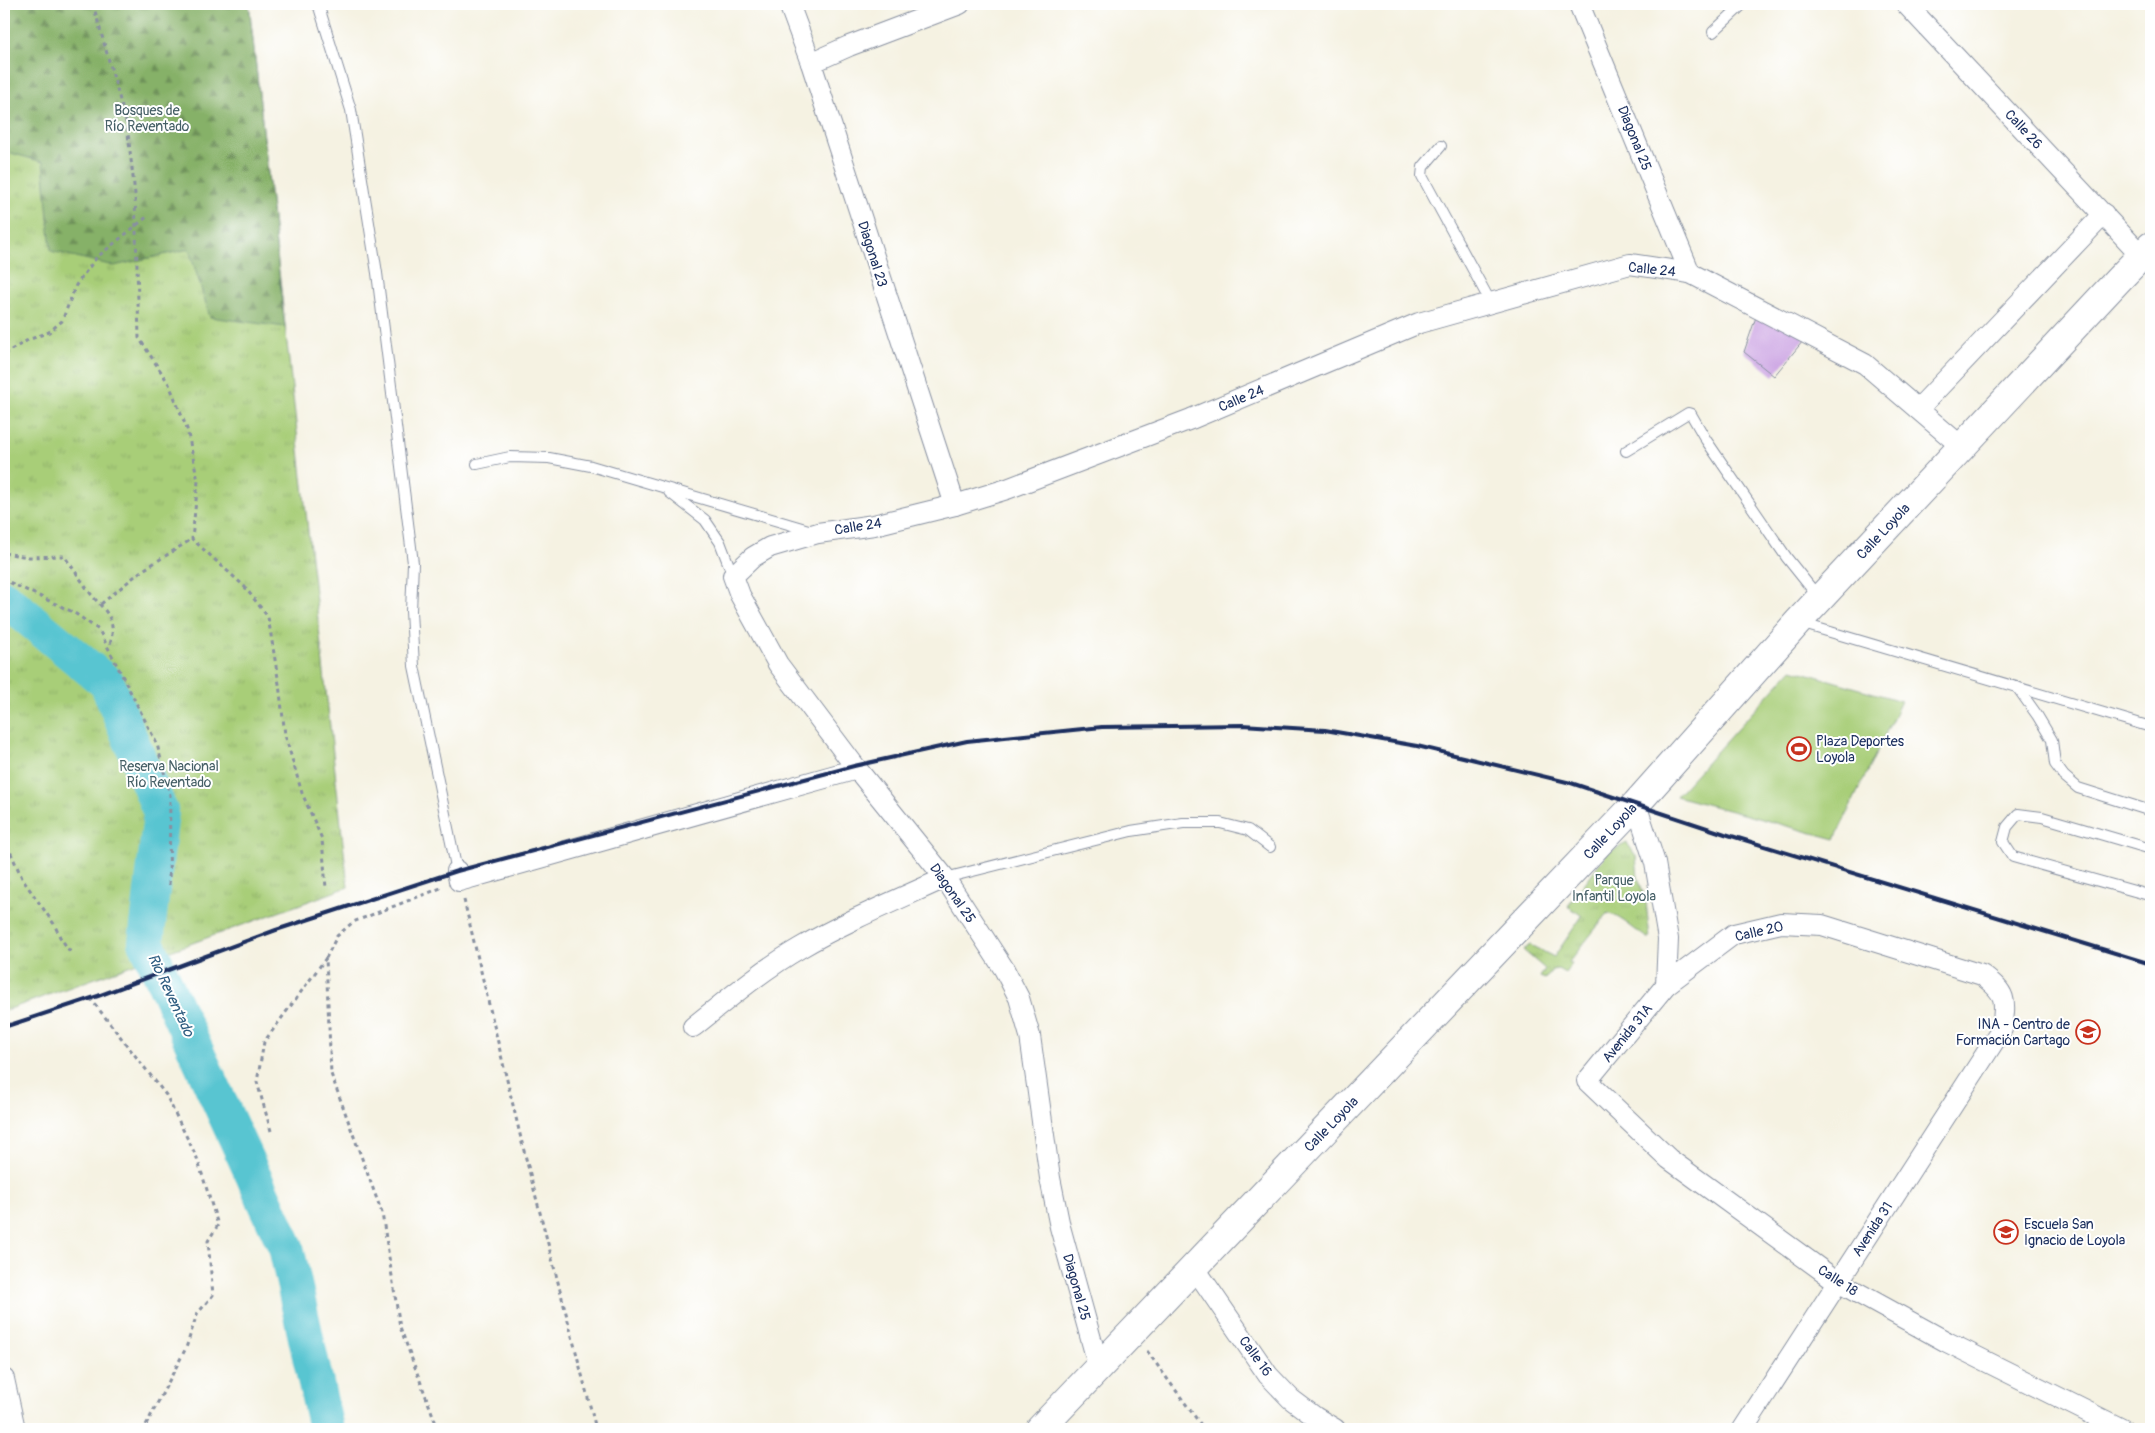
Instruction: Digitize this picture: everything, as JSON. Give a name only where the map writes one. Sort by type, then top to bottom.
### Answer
[{"type":"main road","name":"Calle Loyola","points":[[1040,1429],[1636,804],[1820,598],[2147,251]]},
{"type":"street","name":"Diagonal 23","points":[[789,4],[811,62],[955,505]]},
{"type":"street","points":[[811,62],[960,4]]},
{"type":"street","name":"Diagonal 25","points":[[1580,4],[1690,273]]},
{"type":"street","name":"Calle 26","points":[[1917,7],[2104,214],[2147,251]]},
{"type":"street","points":[[1918,409],[2104,214]]},
{"type":"street","name":"Calle 24","points":[[818,533],[874,525],[955,505],[1007,489],[1191,419],[1419,323],[1630,264],[1690,273],[1865,364],[1962,447]]},
{"type":"street","points":[[733,576],[753,557],[770,547],[818,533]]},
{"type":"street","name":"Diagonal 25","points":[[733,576],[740,595],[778,664],[857,769],[945,878],[1004,969],[1019,998],[1030,1036],[1050,1178],[1060,1227],[1099,1368]]},
{"type":"street","points":[[458,876],[857,769]]},
{"type":"street","points":[[1636,804],[1654,863],[1668,939],[1666,985]]},
{"type":"street","points":[[693,1027],[746,983],[800,947],[870,912],[945,878]]},
{"type":"street","name":"Calle 20","points":[[1666,985],[1734,934],[1781,923],[1822,925],[1982,975],[1999,988],[2006,1004],[2002,1029]]},
{"type":"street","name":"Avenida 31A","points":[[1587,1081],[1666,985]]},
{"type":"street","name":"Avenida 31","points":[[1743,1429],[2002,1029]]},
{"type":"street","name":"Calle 18","points":[[1587,1081],[1669,1159],[1838,1282],[1947,1342],[2122,1429]]},
{"type":"street","name":"Calle 16","points":[[1194,1267],[1268,1376],[1291,1399],[1335,1429]]},
{"type":"street","points":[[4,1379],[15,1429]]},
{"type":"lane","points":[[318,4],[351,110],[377,273],[412,563],[411,610],[414,666],[446,810],[458,876]]},
{"type":"lane","points":[[1713,32],[1743,4]]},
{"type":"lane","points":[[1441,146],[1423,167],[1422,176],[1492,302]]},
{"type":"lane","points":[[1626,451],[1688,413],[1691,414],[1711,448],[1787,558],[1820,598]]},
{"type":"lane","name":"Calle 24","points":[[477,464],[510,457],[549,458],[591,466],[818,533]]},
{"type":"lane","name":"Diagonal 25","points":[[663,487],[705,520],[720,542],[733,576]]},
{"type":"lane","points":[[1798,622],[2151,727]]},
{"type":"lane","points":[[2016,687],[2037,715],[2052,740],[2056,764],[2064,776],[2078,788],[2151,811]]},
{"type":"lane","points":[[2151,849],[2042,817],[2018,814],[2007,827],[2003,842],[2013,857],[2145,894],[2151,892]]},
{"type":"lane","points":[[945,878],[1130,831],[1183,823],[1220,823],[1248,830],[1270,847]]},
{"type":"path","points":[[93,4],[126,125],[135,194],[139,338],[169,384],[187,429],[198,481],[192,539]]},
{"type":"path","points":[[4,354],[28,340],[49,332],[62,321],[76,285],[96,258],[148,216]]},
{"type":"path","points":[[101,604],[140,572],[192,539]]},
{"type":"path","points":[[192,539],[244,586],[268,617],[280,684],[285,735],[302,793],[322,839],[326,888]]},
{"type":"path","points":[[4,553],[28,557],[64,556],[89,591],[108,612],[113,636],[109,650]]},
{"type":"path","points":[[4,577],[9,582],[73,612],[98,630],[109,650],[157,744],[170,795],[169,888]]},
{"type":"path","points":[[4,838],[22,880],[54,924],[71,953]]},
{"type":"path","points":[[271,1130],[257,1082],[264,1042],[326,958],[337,936],[353,922],[458,876],[523,1147],[596,1429]]},
{"type":"path","points":[[326,958],[331,1074],[382,1213],[400,1327],[438,1429]]},
{"type":"path","points":[[90,998],[166,1095],[197,1158],[218,1225],[208,1241],[213,1295],[197,1314],[186,1348],[144,1429]]},
{"type":"path","points":[[1133,1332],[1204,1429]]},
{"type":"green space","name":"Reserva Nacional Río Reventado","points":[[4,4],[249,4],[348,887],[4,1011]]},
{"type":"green space","name":"Bosques de Río Reventado","points":[[9,4],[249,4],[285,327],[210,317],[189,249],[114,266],[51,251],[43,162],[4,151],[4,6]]},
{"type":"green space","name":"Plaza Deportes Loyola","points":[[1792,669],[1901,701],[1835,839],[1676,796]]},
{"type":"green space","name":"Parque Infantil Loyola","points":[[1627,843],[1636,856],[1638,877],[1646,902],[1650,939],[1619,918],[1608,913],[1569,962],[1572,964],[1565,973],[1558,969],[1552,970],[1545,979],[1540,977],[1545,969],[1523,950],[1530,945],[1554,957],[1582,916],[1568,906],[1607,853]]},
{"type":"building","points":[[1756,317],[1808,335],[1774,376],[1744,352]]},
{"type":"waterway","name":"Rio Reventado","points":[[4,598],[107,683],[161,813],[146,942],[286,1247],[326,1429]]},
{"type":"railway","points":[[4,1027],[98,996],[276,930],[457,871],[854,766],[967,741],[1102,727],[1242,725],[1325,730],[1417,746],[1571,783],[1725,834],[2151,964]]},
{"type":"place","name":"Plaza Deportes Loyola","points":[[1799,749]]},
{"type":"place","name":"INA - Centro de Formación Cartago","points":[[2088,1032]]},
{"type":"place","name":"Escuela San Ignacio de Loyola","points":[[2006,1232]]}]
